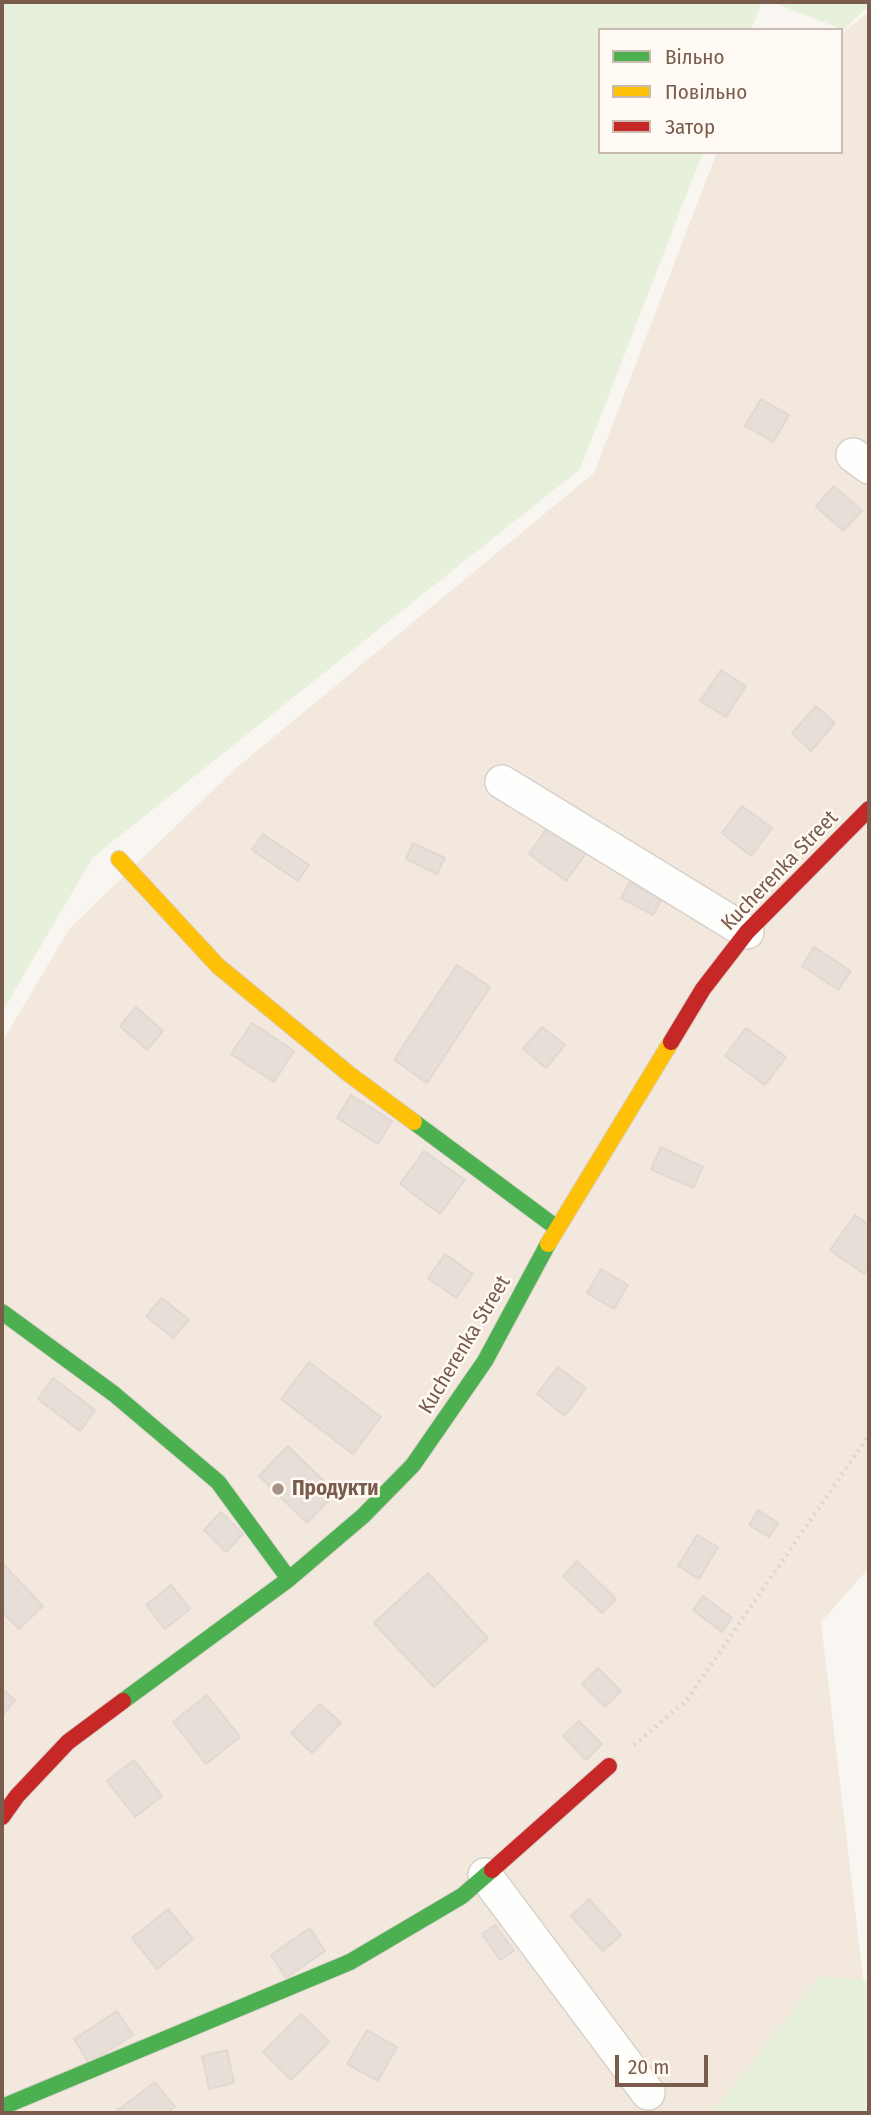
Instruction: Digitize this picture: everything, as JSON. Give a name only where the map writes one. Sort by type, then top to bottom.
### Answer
[{"type":"street","points":[[502,782],[747,932]]},
{"type":"street","name":"Kucherenka Street","points":[[2,1817],[68,1742],[289,1579],[363,1516],[413,1465],[485,1360],[557,1228],[703,989],[747,932],[869,809]]},
{"type":"street","points":[[119,859],[218,966],[349,1074],[557,1228]]},
{"type":"street","points":[[2,1312],[114,1394],[218,1482],[289,1579]]},
{"type":"street","points":[[2,2108],[350,1962],[462,1896],[609,1766]]},
{"type":"street","points":[[485,1875],[648,2093]]},
{"type":"path","points":[[609,1766],[686,1701],[869,1435]]},
{"type":"shaded area","points":[[869,12],[869,1568],[821,1622],[866,2003],[822,2113],[2,2113],[2,1042],[70,928],[236,768],[594,473],[716,154],[843,154],[843,32]]},
{"type":"green space","points":[[2,2],[762,2],[752,28],[598,28],[598,154],[702,154],[580,469],[93,857],[2,1012]]},
{"type":"green space","points":[[772,2],[869,2],[844,30]]},
{"type":"green space","points":[[820,1976],[869,1981],[869,2113],[712,2113]]},
{"type":"building","points":[[761,399],[789,415],[773,442],[745,426]]},
{"type":"building","points":[[834,486],[862,511],[843,531],[816,506]]},
{"type":"building","points":[[721,670],[746,686],[726,717],[700,701]]},
{"type":"building","points":[[816,706],[835,723],[811,751],[792,733]]},
{"type":"building","points":[[742,806],[772,828],[751,856],[722,833]]},
{"type":"building","points":[[549,825],[587,852],[566,881],[529,854]]},
{"type":"building","points":[[263,834],[309,865],[298,881],[252,850]]},
{"type":"building","points":[[413,843],[445,858],[437,874],[406,859]]},
{"type":"building","points":[[630,882],[661,900],[653,915],[621,898]]},
{"type":"building","points":[[814,947],[851,971],[838,990],[802,966]]},
{"type":"building","points":[[457,965],[490,987],[427,1083],[394,1060]]},
{"type":"building","points":[[136,1007],[163,1031],[147,1050],[120,1026]]},
{"type":"building","points":[[252,1023],[294,1051],[274,1082],[231,1054]]},
{"type":"building","points":[[542,1027],[565,1045],[546,1068],[523,1049]]},
{"type":"building","points":[[746,1028],[786,1057],[765,1085],[725,1056]]},
{"type":"building","points":[[351,1095],[392,1121],[378,1144],[337,1118]]},
{"type":"building","points":[[661,1147],[703,1167],[693,1188],[651,1169]]},
{"type":"building","points":[[424,1151],[465,1180],[440,1214],[400,1184]]},
{"type":"building","points":[[855,1215],[869,1225],[869,1267],[864,1274],[830,1250]]},
{"type":"building","points":[[445,1254],[473,1274],[456,1298],[428,1278]]},
{"type":"building","points":[[601,1269],[628,1285],[614,1309],[587,1293]]},
{"type":"building","points":[[162,1298],[189,1320],[173,1338],[146,1316]]},
{"type":"building","points":[[309,1362],[381,1417],[353,1454],[281,1399]]},
{"type":"building","points":[[558,1367],[586,1388],[565,1416],[537,1394]]},
{"type":"building","points":[[53,1378],[95,1410],[80,1431],[38,1399]]},
{"type":"building","points":[[288,1446],[336,1493],[307,1523],[259,1476]]},
{"type":"building","points":[[758,1510],[778,1523],[769,1537],[749,1525]]},
{"type":"building","points":[[221,1512],[243,1534],[226,1552],[204,1530]]},
{"type":"building","points":[[697,1535],[718,1547],[699,1579],[678,1566]]},
{"type":"building","points":[[577,1561],[616,1599],[602,1613],[563,1576]]},
{"type":"building","points":[[2,1563],[43,1606],[19,1629],[2,1612]]},
{"type":"building","points":[[428,1573],[488,1638],[434,1687],[374,1623]]},
{"type":"building","points":[[171,1585],[190,1609],[165,1629],[146,1605]]},
{"type":"building","points":[[703,1596],[732,1618],[722,1632],[693,1610]]},
{"type":"building","points":[[598,1668],[621,1691],[605,1707],[582,1684]]},
{"type":"building","points":[[2,1689],[15,1700],[2,1716]]},
{"type":"building","points":[[207,1695],[240,1737],[206,1764],[173,1722]]},
{"type":"building","points":[[320,1704],[341,1723],[312,1753],[291,1733]]},
{"type":"building","points":[[579,1721],[602,1744],[586,1760],[563,1736]]},
{"type":"building","points":[[134,1760],[162,1796],[135,1817],[107,1781]]},
{"type":"building","points":[[589,1899],[621,1935],[603,1951],[571,1916]]},
{"type":"building","points":[[168,1909],[193,1939],[157,1969],[132,1938]]},
{"type":"building","points":[[495,1925],[514,1951],[500,1960],[482,1934]]},
{"type":"building","points":[[310,1928],[325,1951],[286,1978],[271,1955]]},
{"type":"building","points":[[117,2011],[133,2035],[89,2063],[74,2039]]},
{"type":"building","points":[[301,2014],[329,2042],[291,2080],[263,2052]]},
{"type":"building","points":[[367,2030],[397,2047],[378,2081],[347,2064]]},
{"type":"building","points":[[227,2050],[234,2083],[209,2089],[202,2056]]},
{"type":"building","points":[[155,2082],[175,2107],[166,2113],[114,2113]]},
{"type":"traffic: fast","points":[[414,1122],[557,1228]]},
{"type":"traffic: fast","points":[[123,1701],[289,1579],[363,1516],[413,1465],[485,1361],[548,1244]]},
{"type":"traffic: fast","points":[[2,1312],[114,1394],[218,1482],[289,1579]]},
{"type":"traffic: fast","points":[[2,2107],[350,1962],[462,1896],[492,1870]]},
{"type":"traffic: slow","points":[[119,859],[218,966],[349,1074],[414,1122]]},
{"type":"traffic: slow","points":[[548,1244],[671,1042]]},
{"type":"traffic: jam","points":[[671,1042],[703,989],[747,932],[869,809]]},
{"type":"traffic: jam","points":[[2,1817],[17,1796],[68,1742],[123,1701]]},
{"type":"traffic: jam","points":[[492,1870],[609,1766]]},
{"type":"place","name":"Продукти","points":[[278,1489]]}]
